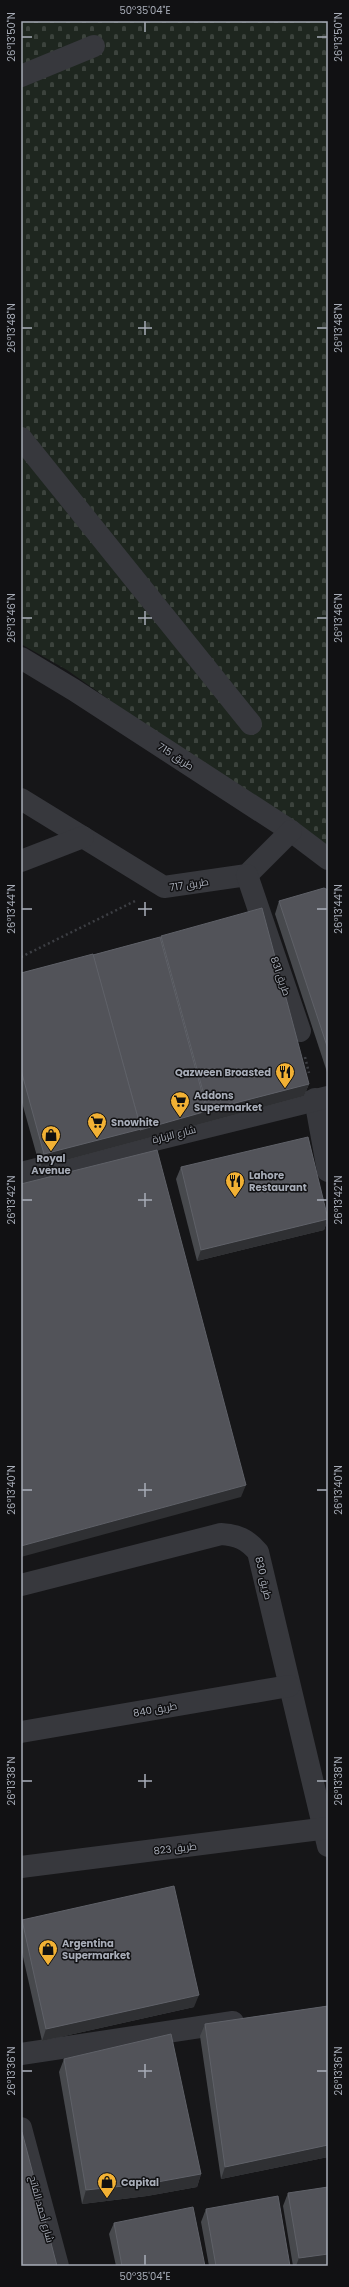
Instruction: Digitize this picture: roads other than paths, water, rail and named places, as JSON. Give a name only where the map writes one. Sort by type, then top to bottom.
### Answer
[{"type":"street","points":[[21,76],[94,46]]},
{"type":"street","points":[[21,438],[251,724]]},
{"type":"street","name":"طريق 715","points":[[21,658],[74,690],[292,831],[328,859]]},
{"type":"street","name":"طريق 717","points":[[21,799],[164,888],[247,875]]},
{"type":"street","points":[[247,875],[292,831]]},
{"type":"street","points":[[21,861],[83,837]]},
{"type":"street","name":"طريق 831","points":[[247,875],[300,1031]]},
{"type":"street","points":[[321,1098],[328,1171]]},
{"type":"street","name":"شارع الزبارة","points":[[21,1173],[321,1098]]},
{"type":"street","name":"طريق 830","points":[[21,1585],[211,1536],[232,1534],[242,1538],[258,1552],[289,1686],[327,1834]]},
{"type":"street","name":"طريق 840","points":[[21,1732],[289,1686]]},
{"type":"street","name":"طريق 823","points":[[21,1867],[327,1834]]},
{"type":"street","points":[[21,2054],[249,2020]]},
{"type":"street","name":"شارع أحمد الفاتح","points":[[21,2128],[58,2266]]},
{"type":"place","name":"Qazween Broasted","points":[[285,1089]]},
{"type":"place","name":"Addons Supermarket","points":[[180,1118]]},
{"type":"place","name":"Snowhite","points":[[97,1139]]},
{"type":"place","name":"Royal Avenue","points":[[51,1152]]},
{"type":"place","name":"Lahore Restaurant","points":[[235,1198]]},
{"type":"place","name":"Argentina Supermarket","points":[[48,1966]]},
{"type":"place","name":"Capital","points":[[107,2199]]}]
